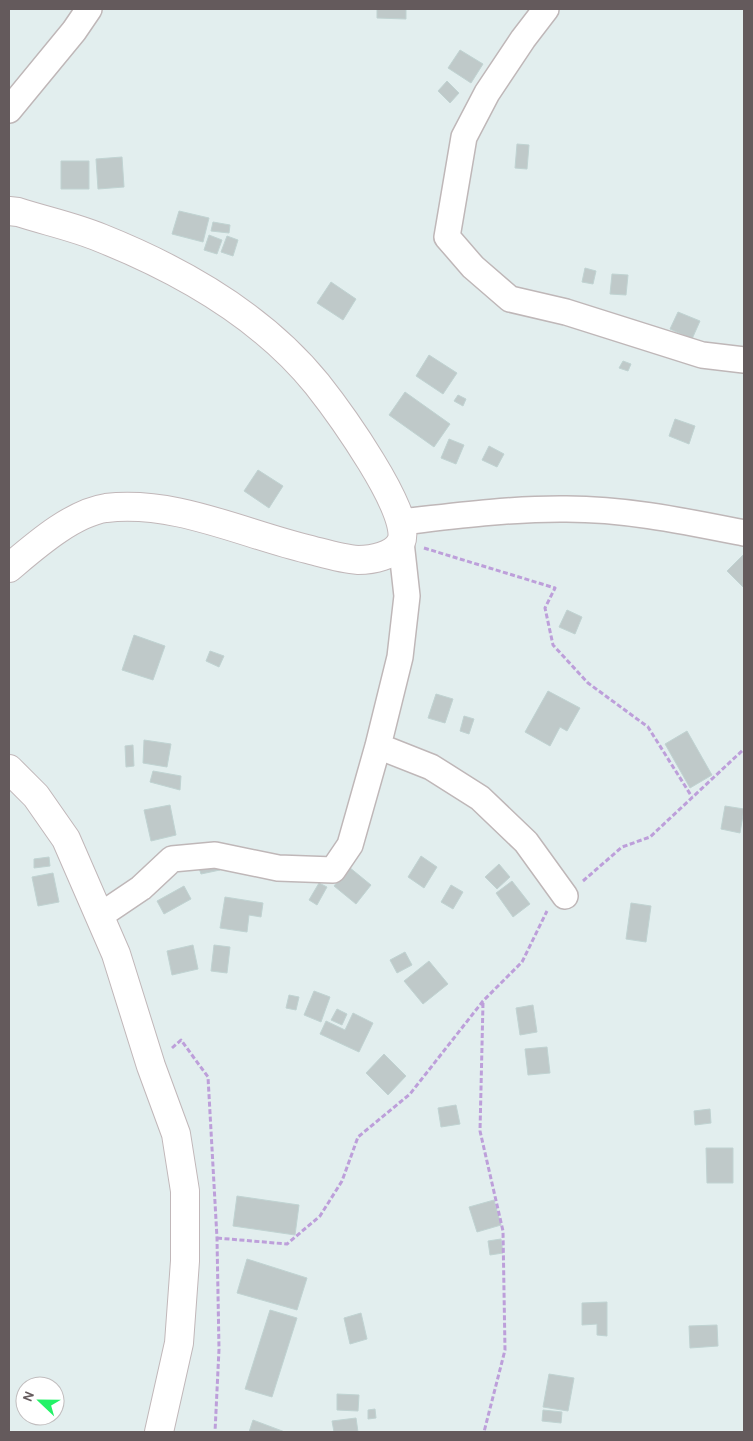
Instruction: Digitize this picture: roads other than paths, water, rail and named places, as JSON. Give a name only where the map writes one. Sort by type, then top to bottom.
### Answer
[{"type":"main road","points":[[9,211],[18,212],[100,237],[178,273],[248,318],[297,360],[336,409],[386,487],[397,508],[401,532],[390,552],[377,558],[358,560],[336,557],[279,542],[190,515],[145,508],[104,508],[74,520],[40,543],[9,568]]},
{"type":"main road","points":[[9,769],[36,796],[66,838],[101,915],[116,954],[151,1066],[176,1134],[185,1192],[185,1261],[179,1343],[159,1432]]},
{"type":"street","points":[[9,110],[74,31],[89,9]]},
{"type":"street","points":[[546,9],[522,39],[487,93],[464,137],[447,237],[473,267],[510,299],[566,312],[702,354],[744,360]]},
{"type":"street","points":[[101,915],[141,888],[172,859],[215,855],[278,868],[333,870],[350,846],[400,657],[407,596],[401,532],[484,513],[562,509],[639,514],[744,533]]},
{"type":"street","points":[[378,746],[432,767],[480,798],[526,842],[565,896]]}]
